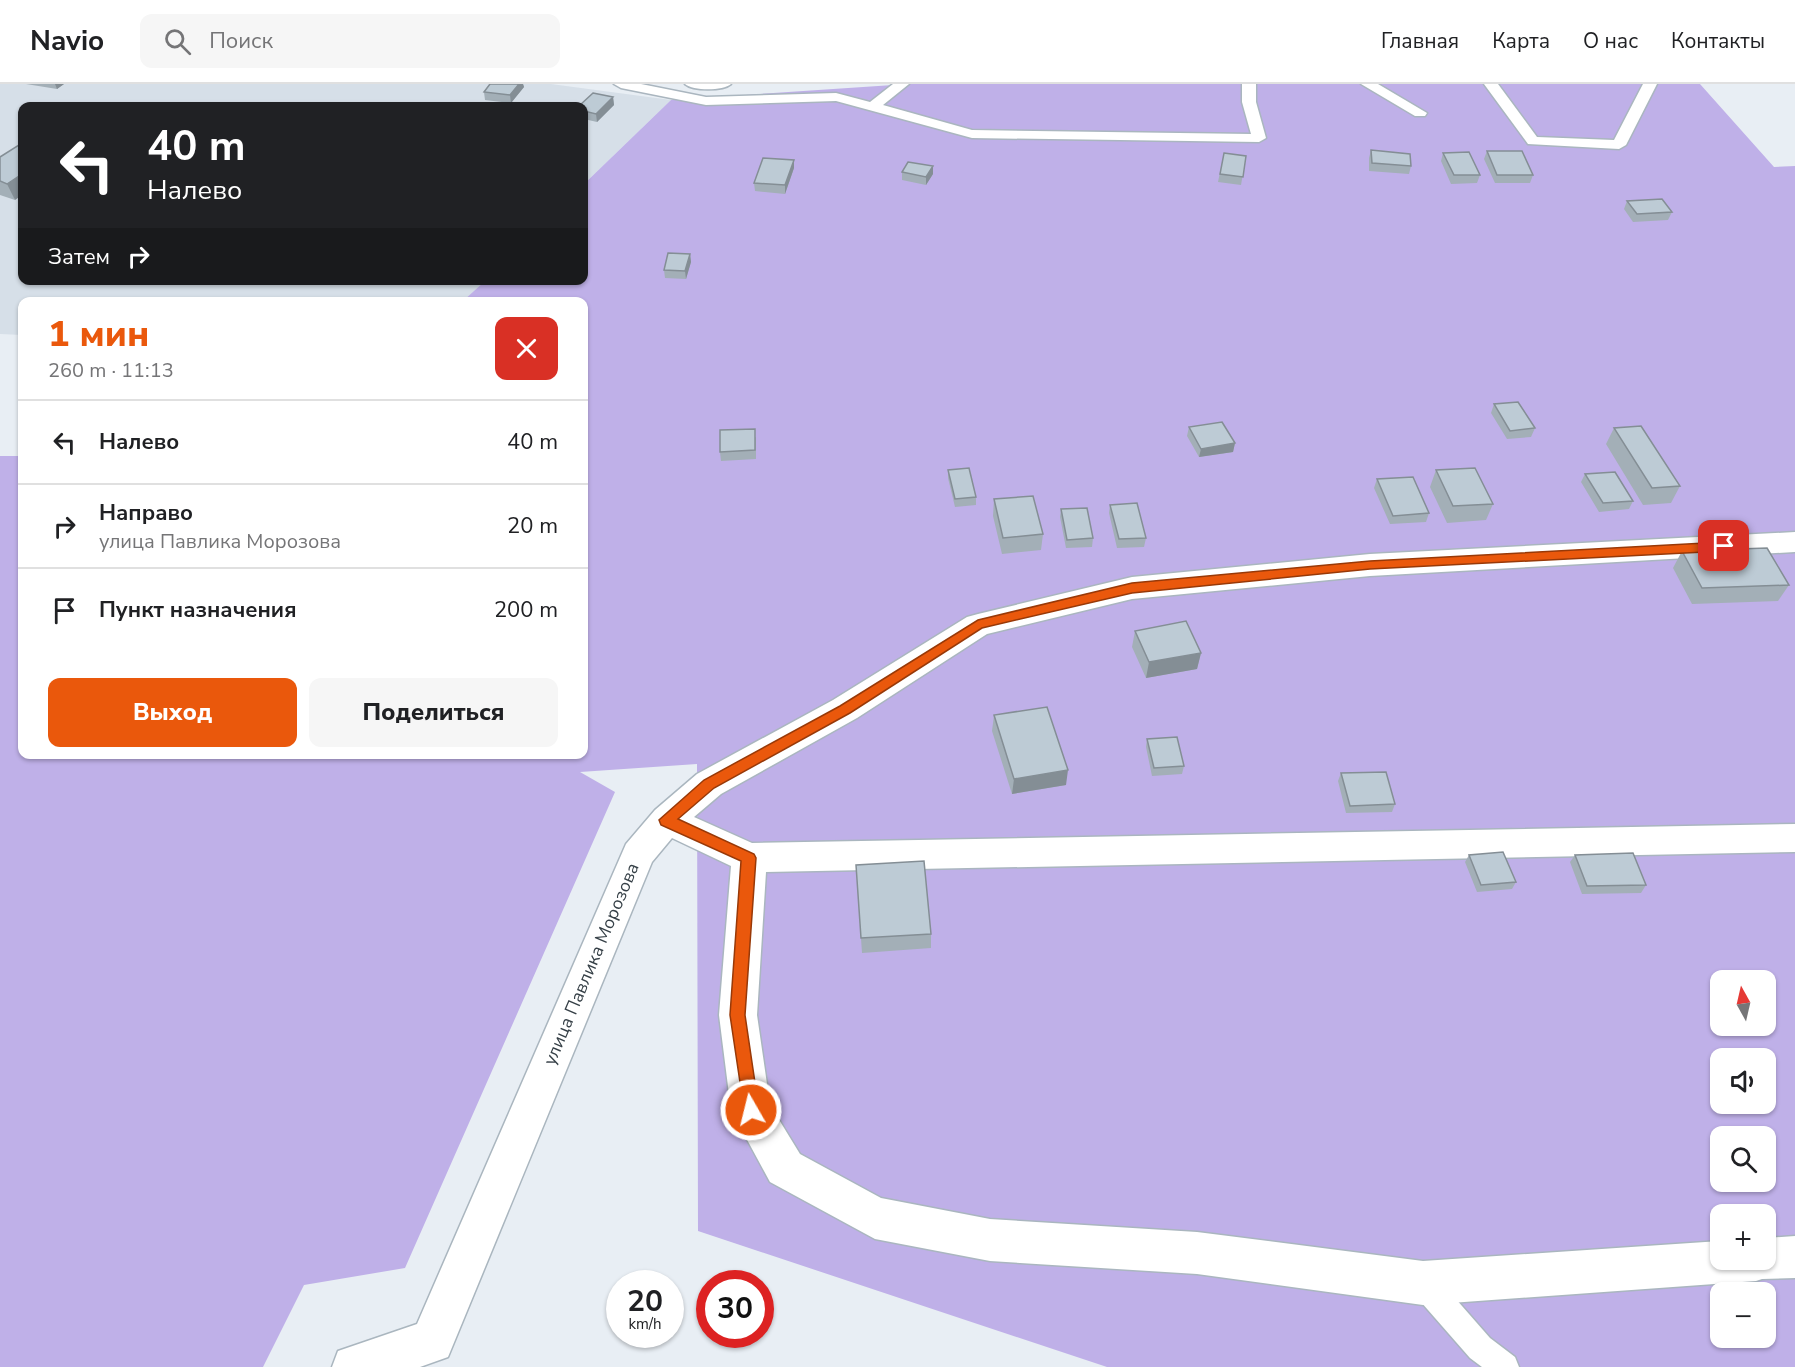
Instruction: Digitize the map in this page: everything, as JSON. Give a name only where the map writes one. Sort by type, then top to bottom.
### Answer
[{"type":"street","name":"улица Павлика Морозова","points":[[354,1367],[432,1341],[638,854],[666,820],[709,784],[845,709],[978,624],[1132,588],[1370,565],[1795,542]]},
{"type":"street","points":[[666,820],[749,858],[1795,838]]},
{"type":"street","points":[[749,858],[738,1015],[751,1110],[785,1168],[875,1218],[990,1240],[1197,1253],[1423,1283],[1710,1263]]},
{"type":"street","points":[[1776,1258],[1795,1257]]},
{"type":"lane","points":[[621,84],[706,101],[836,97],[972,134],[1258,138],[1249,102],[1249,84]]},
{"type":"lane","points":[[692,84],[724,84]]},
{"type":"lane","points":[[872,107],[902,84]]},
{"type":"lane","points":[[1368,84],[1420,113]]},
{"type":"lane","points":[[1491,84],[1533,141],[1619,145],[1650,84]]},
{"type":"lane","points":[[1423,1283],[1480,1348],[1505,1367]]},
{"type":"shaded area","points":[[0,84],[551,84],[671,100],[588,180],[588,102],[18,102],[18,285],[481,285],[468,297],[18,297],[18,335],[0,334]]},
{"type":"shaded area","points":[[908,84],[1700,84],[1774,167],[1795,166],[1795,1367],[1107,1367],[698,1231],[697,764],[580,772],[615,792],[405,1268],[304,1285],[263,1367],[0,1367],[0,456],[18,456],[18,759],[588,759],[588,297],[467,297],[481,285],[588,285],[588,180],[671,100]]},
{"type":"building","points":[[490,84],[519,84],[510,95],[484,92]]},
{"type":"building","points":[[593,93],[613,97],[596,114],[588,112],[588,102],[583,102]]},
{"type":"building","points":[[18,146],[18,177],[7,184],[0,181],[0,157]]},
{"type":"building","points":[[1371,150],[1410,154],[1411,166],[1372,163]]},
{"type":"building","points":[[1487,151],[1522,151],[1533,175],[1497,175]]},
{"type":"building","points":[[1469,152],[1480,175],[1454,175],[1443,153]]},
{"type":"building","points":[[1224,153],[1246,156],[1243,177],[1220,174]]},
{"type":"building","points":[[763,158],[794,160],[785,185],[754,183]]},
{"type":"building","points":[[908,162],[933,166],[926,177],[902,172]]},
{"type":"building","points":[[1662,199],[1672,212],[1637,214],[1627,201]]},
{"type":"building","points":[[668,253],[690,254],[685,271],[664,270]]},
{"type":"building","points":[[1518,402],[1535,428],[1510,431],[1494,404]]},
{"type":"building","points":[[1222,422],[1235,443],[1201,449],[1189,427]]},
{"type":"building","points":[[1641,426],[1680,486],[1652,488],[1614,428]]},
{"type":"building","points":[[755,429],[755,450],[720,452],[720,430]]},
{"type":"building","points":[[969,468],[976,497],[955,499],[948,470]]},
{"type":"building","points":[[1475,468],[1493,504],[1453,506],[1436,470]]},
{"type":"building","points":[[1615,472],[1633,501],[1603,503],[1585,474]]},
{"type":"building","points":[[1413,477],[1429,513],[1393,516],[1377,479]]},
{"type":"building","points":[[1033,496],[1043,534],[1003,538],[994,499]]},
{"type":"building","points":[[1137,503],[1146,538],[1119,539],[1110,505]]},
{"type":"building","points":[[1087,508],[1093,538],[1067,540],[1061,509]]},
{"type":"building","points":[[1767,548],[1789,585],[1702,588],[1682,551]]},
{"type":"building","points":[[1186,621],[1201,653],[1149,662],[1135,631]]},
{"type":"building","points":[[1047,707],[1068,770],[1014,779],[994,715]]},
{"type":"building","points":[[1177,737],[1184,766],[1154,768],[1147,739]]},
{"type":"building","points":[[1386,772],[1395,804],[1350,806],[1341,773]]},
{"type":"building","points":[[1503,852],[1516,882],[1481,885],[1469,855]]},
{"type":"building","points":[[1633,853],[1646,885],[1587,886],[1575,855]]},
{"type":"building","points":[[924,861],[931,934],[861,938],[856,865]]},
{"type":"route","points":[[751,1110],[738,1015],[749,858],[666,820],[709,784],[845,709],[978,624],[1132,588],[1370,565],[1724,546]]}]
